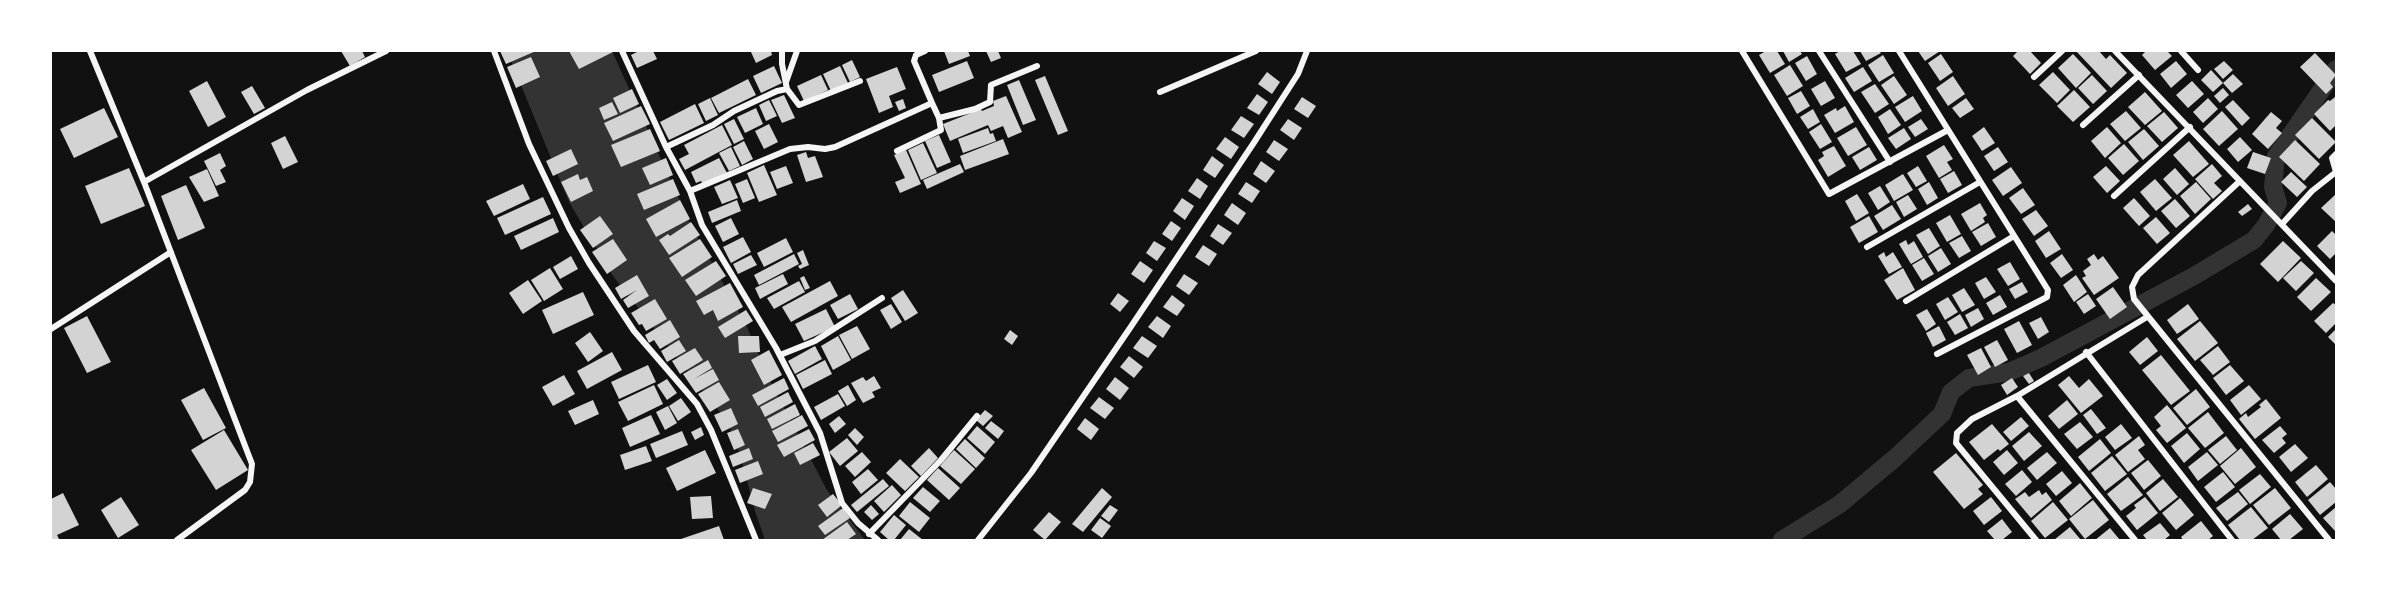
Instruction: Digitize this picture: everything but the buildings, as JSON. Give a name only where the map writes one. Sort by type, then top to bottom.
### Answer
[{"type":"street","points":[[90,51],[144,182],[252,464],[250,482],[245,490],[177,540]]},
{"type":"street","points":[[144,182],[307,90],[386,51]]},
{"type":"street","points":[[494,51],[529,144],[568,228],[634,331],[697,404],[711,430],[756,540]]},
{"type":"street","points":[[622,51],[666,147],[690,191],[702,225],[780,355],[820,432],[842,503],[869,534],[878,540]]},
{"type":"street","points":[[782,51],[786,85],[799,105],[860,81]]},
{"type":"street","points":[[666,147],[713,125],[734,111],[786,85],[797,51]]},
{"type":"street","points":[[897,151],[941,130],[939,118],[909,51]]},
{"type":"street","points":[[914,61],[916,55],[925,51]]},
{"type":"street","points":[[1160,92],[1256,51]]},
{"type":"street","points":[[978,540],[1030,473],[1254,144],[1298,74],[1307,51]]},
{"type":"street","points":[[1742,51],[1829,194],[1948,130]]},
{"type":"street","points":[[1819,51],[1890,162]]},
{"type":"street","points":[[1899,51],[2048,290],[2047,297],[1937,354]]},
{"type":"street","points":[[2034,77],[2062,51]]},
{"type":"street","points":[[2115,51],[2336,281]]},
{"type":"street","points":[[2181,51],[2198,70]]},
{"type":"street","points":[[939,118],[990,102],[991,85],[1037,66]]},
{"type":"street","points":[[2083,125],[2139,75]]},
{"type":"street","points":[[690,191],[765,157],[790,149],[836,147],[932,103]]},
{"type":"street","points":[[2114,196],[2190,128]]},
{"type":"street","points":[[2280,222],[2312,191],[2336,172],[2332,158],[2336,154]]},
{"type":"street","points":[[2240,181],[2138,275],[2132,287],[2134,299],[2330,540]]},
{"type":"street","points":[[1867,247],[1980,182]]},
{"type":"street","points":[[1906,301],[2014,236]]},
{"type":"street","points":[[51,329],[171,252]]},
{"type":"street","points":[[780,355],[814,341],[882,298]]},
{"type":"street","points":[[2036,540],[1956,443],[1955,437],[1959,429],[1972,419],[2017,396],[2147,317]]},
{"type":"street","points":[[2086,352],[2232,540]]},
{"type":"street","points":[[2017,396],[2135,540]]},
{"type":"street","points":[[869,534],[941,460],[977,416]]},
{"type":"shaded area","points":[[507,51],[612,51],[689,221],[747,327],[772,385],[827,490],[865,540],[765,540],[740,454],[727,421],[613,276],[569,202]]},
{"type":"waterway","points":[[1782,540],[1840,504],[1895,458],[1942,414],[1951,392],[1969,378],[2009,372],[2041,358],[2194,276],[2254,240],[2266,225],[2278,203],[2273,187],[2276,156],[2336,69]]}]
